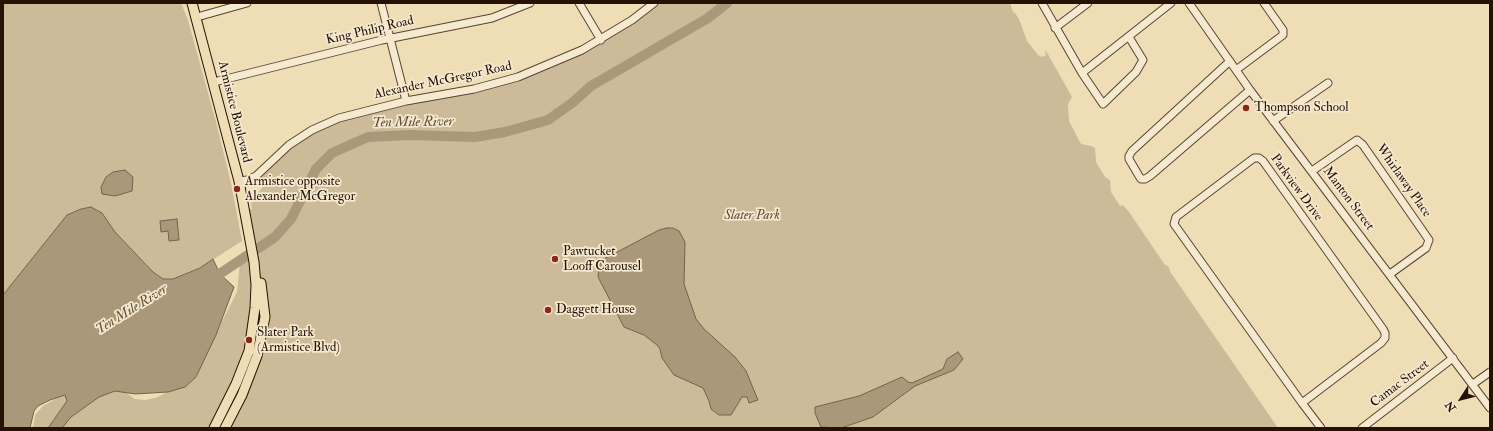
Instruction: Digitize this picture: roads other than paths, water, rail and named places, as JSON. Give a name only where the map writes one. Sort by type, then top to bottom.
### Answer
[{"type":"main road","name":"Armistice Boulevard","points":[[192,3],[239,181],[254,262],[256,296],[249,351],[236,384],[214,428]]},
{"type":"main road","name":"Armistice Boulevard","points":[[225,428],[242,395],[254,366],[263,330],[264,317],[262,286],[254,262]]},
{"type":"street","points":[[196,16],[247,3]]},
{"type":"street","points":[[381,3],[406,101]]},
{"type":"street","name":"King Philip Road","points":[[214,82],[390,38],[492,18],[530,3]]},
{"type":"street","points":[[579,3],[601,40]]},
{"type":"street","name":"Alexander McGregor Road","points":[[239,181],[247,180],[256,176],[289,145],[326,123],[352,114],[406,101],[474,89],[518,77],[566,58],[601,40],[654,3]]},
{"type":"street","points":[[1042,3],[1082,73],[1103,104],[1136,72],[1144,60],[1129,37]]},
{"type":"street","points":[[1055,28],[1088,3]]},
{"type":"street","points":[[1082,73],[1171,3]]},
{"type":"street","name":"Manton Street","points":[[1189,3],[1273,121],[1454,358],[1490,408]]},
{"type":"street","points":[[1236,70],[1283,35],[1282,30],[1264,3]]},
{"type":"street","points":[[1230,61],[1132,151],[1129,159],[1139,176],[1145,179],[1150,176],[1250,90]]},
{"type":"street","points":[[1273,121],[1328,83]]},
{"type":"street","name":"Whirlaway Place","points":[[1312,171],[1357,140],[1363,145],[1429,240],[1426,248],[1390,274]]},
{"type":"street","name":"Parkview Drive","points":[[1302,403],[1381,343],[1385,333],[1384,329],[1263,161],[1259,158],[1254,158],[1176,217],[1174,224],[1302,403],[1321,428]]},
{"type":"street","name":"Camac Street","points":[[1362,428],[1454,358]]},
{"type":"street","points":[[1473,384],[1490,372]]},
{"type":"water","points":[[125,170],[133,177],[132,191],[115,196],[102,194],[101,187],[106,177],[113,172]]},
{"type":"water","points":[[91,207],[102,213],[115,232],[153,272],[163,279],[173,279],[200,268],[213,259],[220,274],[234,287],[216,335],[196,377],[185,387],[168,392],[135,394],[115,391],[99,397],[71,417],[62,428],[48,428],[67,401],[65,395],[38,406],[34,411],[30,428],[3,428],[3,295],[67,215],[81,209]]},
{"type":"water","points":[[177,219],[179,240],[169,241],[168,231],[161,232],[160,221]]},
{"type":"water","points":[[673,228],[679,231],[685,242],[684,284],[696,319],[704,329],[735,357],[746,371],[758,400],[749,403],[747,397],[742,397],[731,415],[719,415],[711,409],[703,388],[674,375],[662,358],[660,349],[657,345],[644,335],[624,327],[598,277],[599,266],[602,260],[659,230]]},
{"type":"water","points":[[958,352],[963,359],[954,370],[915,386],[873,417],[841,428],[821,427],[815,413],[815,407],[859,396],[902,377],[908,382],[912,383],[943,369],[947,359]]},
{"type":"waterway","name":"Ten Mile River","points":[[209,281],[275,237],[291,219],[316,169],[332,153],[368,137],[410,135],[475,137],[505,132],[548,120],[572,103],[591,86],[708,18],[727,3]]},
{"type":"place","name":"Thompson School","points":[[1246,108]]},
{"type":"place","name":"Armistice opposite Alexander McGregor","points":[[237,189]]},
{"type":"place","name":"Pawtucket Looff Carousel","points":[[555,259]]},
{"type":"place","name":"Daggett House","points":[[548,310]]},
{"type":"place","name":"Slater Park (Armistice Blvd)","points":[[249,340]]},
{"type":"park label","name":"Slater Park","points":[[752,216]]}]
